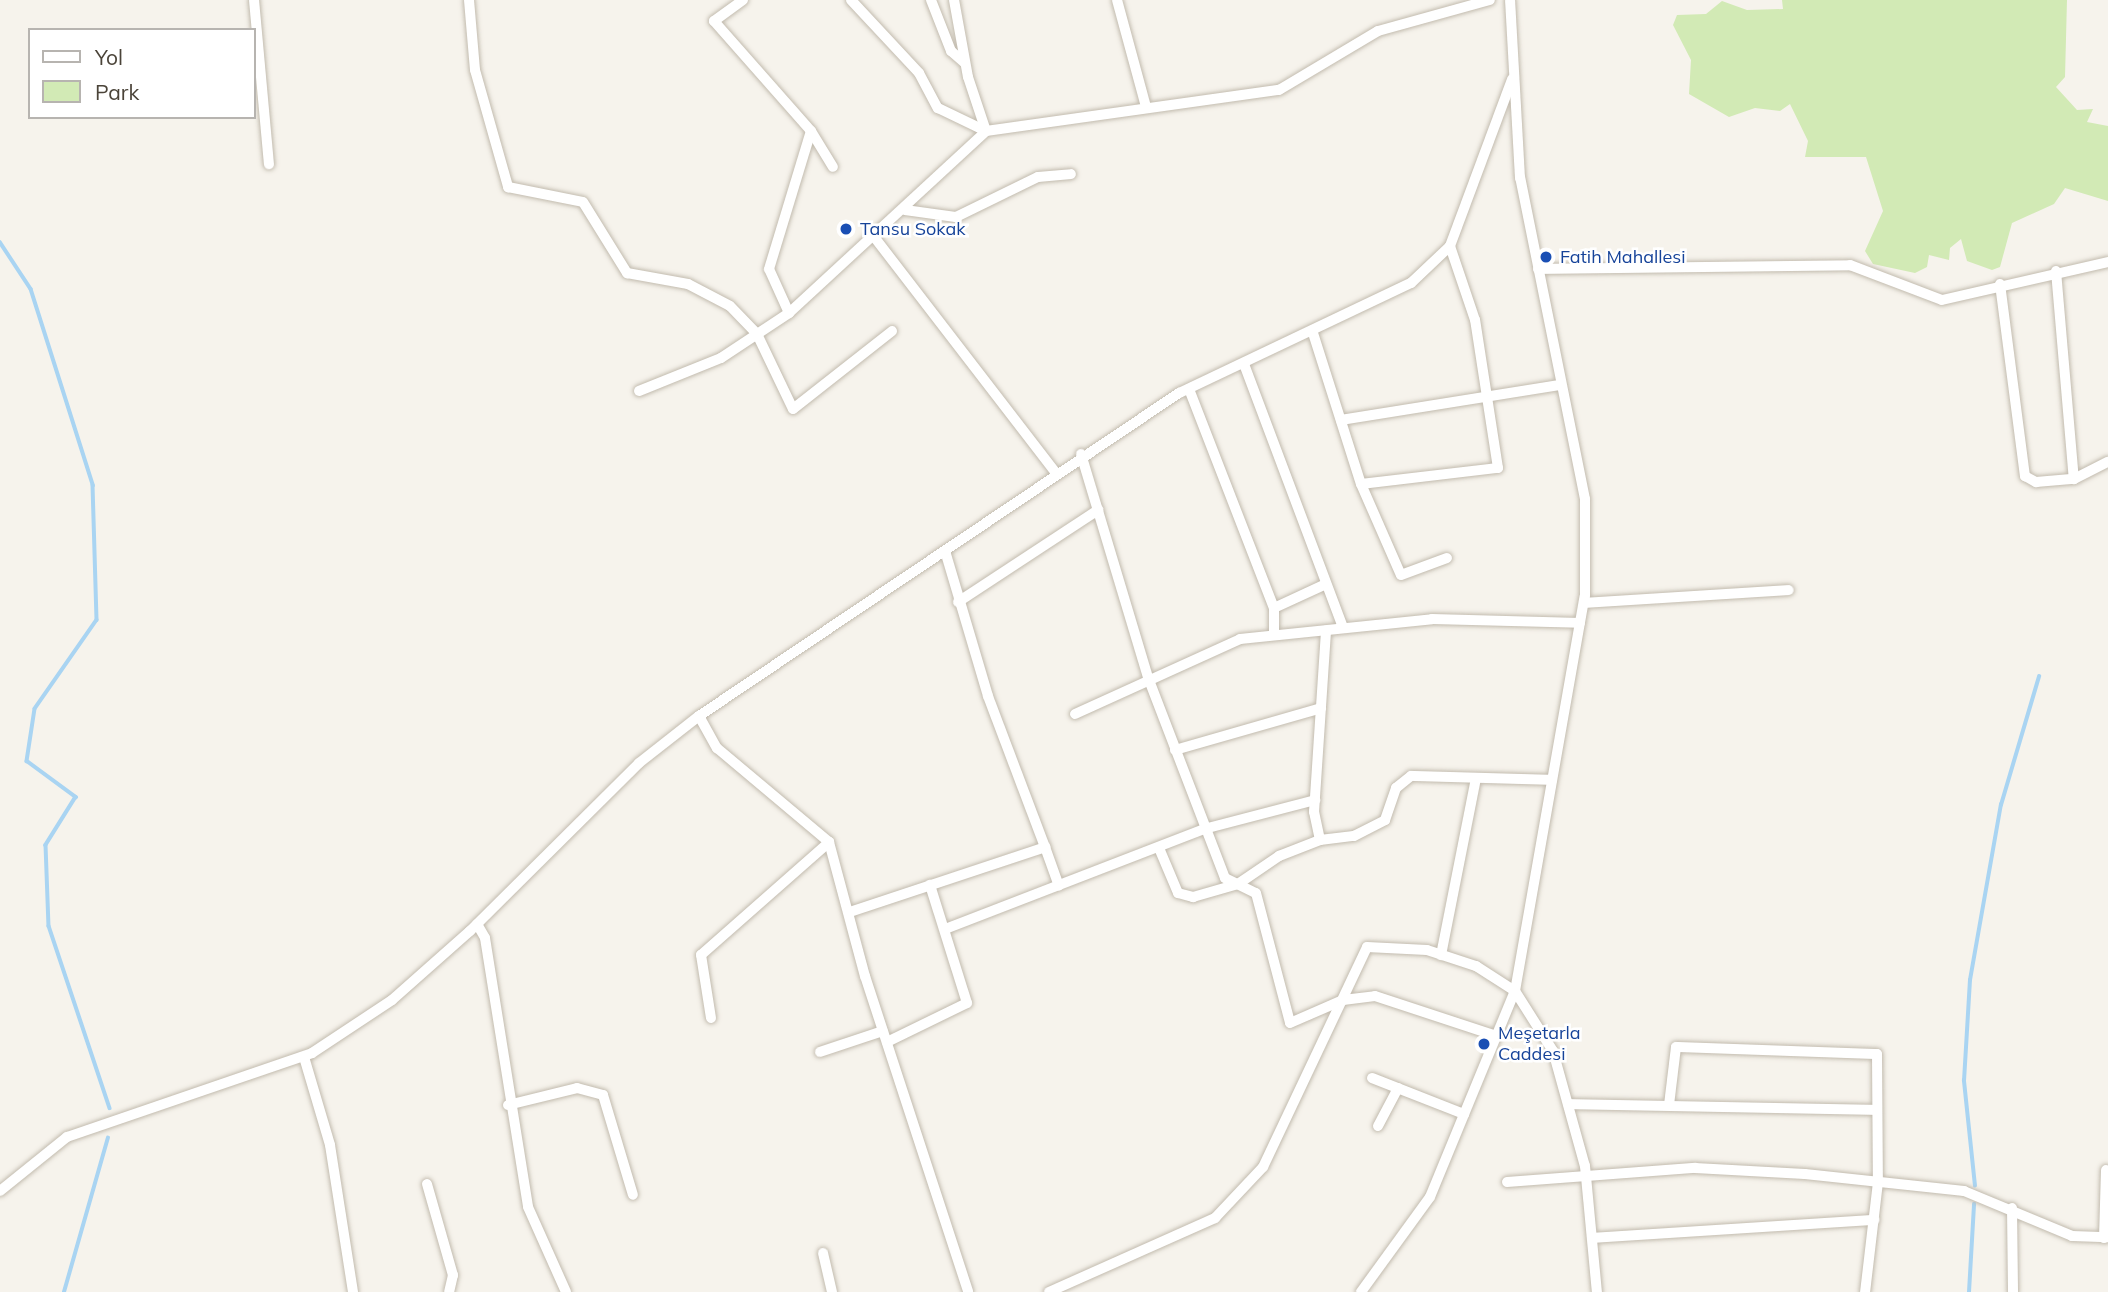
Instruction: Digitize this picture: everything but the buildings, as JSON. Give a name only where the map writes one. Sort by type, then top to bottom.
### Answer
[{"type":"street","points":[[254,0],[268,164]]},
{"type":"street","points":[[469,0],[475,70],[508,187],[583,202],[627,273],[712,295],[757,334],[793,409],[892,331]]},
{"type":"street","points":[[743,0],[714,21],[811,131],[833,167]]},
{"type":"street","points":[[851,0],[919,73],[938,108],[986,131],[1279,90],[1378,31],[1490,0]]},
{"type":"street","points":[[931,0],[951,51],[965,63]]},
{"type":"street","points":[[954,0],[965,63],[986,131]]},
{"type":"street","points":[[1117,0],[1146,107]]},
{"type":"street","points":[[1361,1292],[1430,1197],[1515,991],[1584,603],[1585,499],[1559,385],[1538,269],[1512,79],[1510,0]]},
{"type":"street","points":[[0,1191],[67,1137],[304,1057],[392,1000],[477,924],[639,762],[699,716],[944,551],[1081,454],[1189,389],[1313,333],[1411,283],[1450,246],[1512,79]]},
{"type":"street","points":[[789,313],[769,269],[811,131]]},
{"type":"street","points":[[639,391],[721,358],[789,313],[875,238],[986,131]]},
{"type":"street","points":[[905,210],[956,217],[1038,177],[1071,174]]},
{"type":"street","points":[[875,238],[1055,471]]},
{"type":"street","points":[[1361,484],[1497,468],[1475,320],[1450,246]]},
{"type":"street","points":[[1538,269],[1850,265],[1942,300],[2056,271],[2108,262]]},
{"type":"street","points":[[2056,271],[2074,479]]},
{"type":"street","points":[[2000,284],[2025,476],[2036,482],[2074,479],[2108,462]]},
{"type":"street","points":[[1313,333],[1361,484],[1401,575],[1447,558]]},
{"type":"street","points":[[1244,364],[1343,628]]},
{"type":"street","points":[[1341,420],[1488,394],[1559,385]]},
{"type":"street","points":[[1189,389],[1274,608],[1275,635]]},
{"type":"street","points":[[1081,454],[1149,680],[1174,750],[1225,878],[1256,893],[1290,1023],[1343,1000],[1375,996],[1497,1036]]},
{"type":"street","points":[[958,601],[1098,510]]},
{"type":"street","points":[[944,551],[958,601],[1059,886]]},
{"type":"street","points":[[1274,608],[1326,584]]},
{"type":"street","points":[[1584,603],[1788,590]]},
{"type":"street","points":[[1075,714],[1240,639],[1432,619],[1580,622]]},
{"type":"street","points":[[1320,840],[1315,800],[1326,630]]},
{"type":"street","points":[[1174,750],[1321,708]]},
{"type":"street","points":[[699,716],[717,748],[829,842],[883,1031],[968,1292]]},
{"type":"street","points":[[1158,848],[1183,896],[1238,884],[1320,840],[1354,836],[1385,820],[1396,788],[1411,776],[1552,780]]},
{"type":"street","points":[[1441,955],[1476,779]]},
{"type":"street","points":[[944,929],[1204,829],[1315,800]]},
{"type":"street","points":[[711,1018],[701,955],[829,842]]},
{"type":"street","points":[[850,912],[1045,847]]},
{"type":"street","points":[[887,1042],[967,1003],[930,885]]},
{"type":"street","points":[[477,924],[485,938],[508,1105],[528,1207],[566,1292]]},
{"type":"street","points":[[1049,1292],[1215,1218],[1263,1167],[1367,947],[1441,955],[1476,966],[1515,991],[1553,1051],[1568,1104],[1586,1175],[1597,1292]]},
{"type":"street","points":[[820,1052],[883,1031]]},
{"type":"street","points":[[1669,1105],[1676,1048],[1750,1048],[1877,1054],[1878,1182],[1865,1292]]},
{"type":"street","points":[[304,1057],[330,1145],[353,1292]]},
{"type":"street","points":[[1372,1078],[1464,1114]]},
{"type":"street","points":[[508,1105],[577,1088],[603,1095],[633,1195]]},
{"type":"street","points":[[1378,1126],[1398,1088]]},
{"type":"street","points":[[1568,1104],[1877,1110]]},
{"type":"street","points":[[1507,1182],[1695,1168],[1878,1182],[1965,1191],[2012,1208],[2072,1236],[2106,1237],[2106,1170]]},
{"type":"street","points":[[427,1184],[453,1275],[449,1292]]},
{"type":"street","points":[[2012,1208],[2013,1292]]},
{"type":"street","points":[[1592,1238],[1874,1220]]},
{"type":"street","points":[[823,1253],[832,1292]]},
{"type":"green space","points":[[1782,0],[2067,0],[2065,77],[2056,87],[2077,110],[2093,109],[2087,122],[2108,126],[2108,201],[2065,188],[2054,204],[2012,223],[2000,267],[1992,270],[1967,261],[1961,239],[1950,248],[1949,260],[1929,255],[1927,267],[1915,273],[1873,264],[1865,251],[1883,211],[1866,157],[1805,157],[1808,141],[1790,104],[1780,111],[1755,108],[1729,117],[1689,94],[1691,60],[1673,25],[1677,15],[1706,14],[1722,1],[1747,10],[1783,9]]},
{"type":"waterway","points":[[0,242],[31,289],[93,485],[97,620],[35,709],[27,761],[76,797],[46,845],[49,926],[110,1108]]},
{"type":"waterway","points":[[1975,1186],[1964,1081],[1970,980],[2001,805],[2039,677]]},
{"type":"waterway","points":[[64,1292],[108,1138]]},
{"type":"waterway","points":[[1969,1292],[1974,1204]]},
{"type":"place","name":"Tansu Sokak","points":[[846,229]]},
{"type":"place","name":"Fatih Mahallesi","points":[[1546,257]]},
{"type":"place","name":"Meşetarla Caddesi","points":[[1484,1044]]}]
